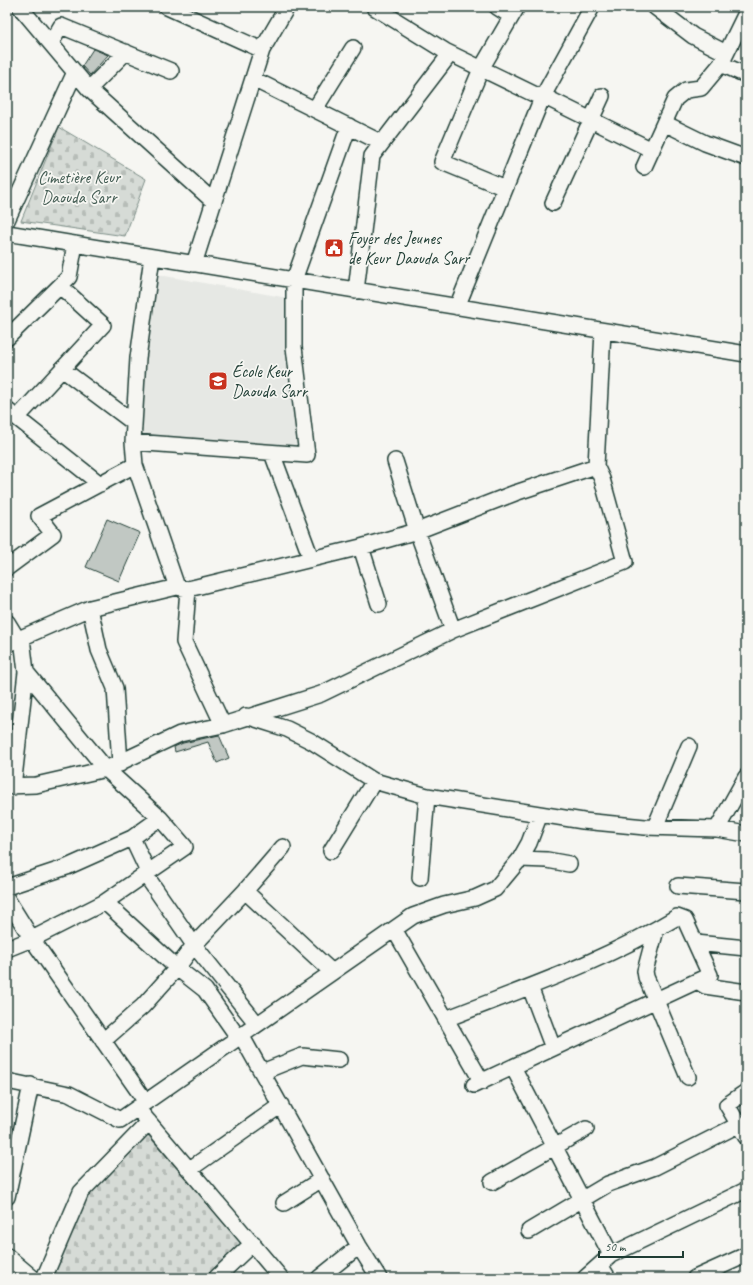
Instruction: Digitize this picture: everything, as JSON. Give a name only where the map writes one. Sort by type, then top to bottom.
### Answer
[{"type":"street","points":[[20,7],[52,43],[90,90],[214,202]]},
{"type":"street","points":[[167,7],[262,50]]},
{"type":"street","points":[[194,264],[262,50],[286,7]]},
{"type":"street","points":[[374,7],[450,54],[652,150]]},
{"type":"street","points":[[497,7],[514,12],[481,69],[442,162],[505,188]]},
{"type":"street","points":[[457,307],[542,97],[592,7]]},
{"type":"street","points":[[655,7],[746,75]]},
{"type":"street","points":[[644,167],[675,99],[686,90],[701,88],[723,58],[746,13]]},
{"type":"street","points":[[52,43],[61,26],[171,71]]},
{"type":"street","points":[[315,109],[352,48]]},
{"type":"street","points":[[90,90],[126,52]]},
{"type":"street","points":[[356,290],[372,156],[450,54]]},
{"type":"street","points":[[7,218],[75,72]]},
{"type":"street","points":[[253,79],[382,143]]},
{"type":"street","points":[[553,203],[602,96]]},
{"type":"street","points":[[664,123],[705,143],[746,158]]},
{"type":"street","points":[[133,442],[306,455],[294,347],[294,280],[349,126]]},
{"type":"street","points":[[7,233],[746,354]]},
{"type":"street","points":[[10,328],[69,277],[75,244]]},
{"type":"street","points":[[152,257],[138,358],[133,442],[135,465],[182,588],[184,642],[223,724]]},
{"type":"street","points":[[60,286],[103,325],[62,369],[12,414],[100,484]]},
{"type":"street","points":[[26,672],[10,786],[36,786],[113,766],[180,734],[223,724],[320,694],[453,630],[625,562],[602,479],[596,466],[603,331]]},
{"type":"street","points":[[62,369],[134,423]]},
{"type":"street","points":[[272,452],[311,558]]},
{"type":"street","points":[[395,461],[417,531],[453,630]]},
{"type":"street","points":[[7,568],[53,534],[39,516],[135,465]]},
{"type":"street","points":[[16,641],[90,608],[361,547],[417,531],[515,493],[596,466]]},
{"type":"street","points":[[361,547],[379,604]]},
{"type":"street","points":[[90,608],[99,650],[115,688],[113,766]]},
{"type":"street","points":[[7,622],[16,641],[26,672],[185,847],[105,902],[32,939],[7,949]]},
{"type":"street","points":[[246,716],[287,729],[311,741],[374,781],[427,796],[583,821],[656,827],[717,829],[746,834]]},
{"type":"street","points":[[656,827],[689,746]]},
{"type":"street","points":[[717,829],[746,777]]},
{"type":"street","points":[[331,851],[374,781]]},
{"type":"street","points":[[420,878],[427,796]]},
{"type":"street","points":[[7,1081],[69,1094],[120,1120],[413,916],[444,905],[475,898],[495,889],[520,859],[529,843],[540,814]]},
{"type":"street","points":[[7,887],[67,867],[132,838],[160,818]]},
{"type":"street","points":[[132,838],[146,873],[194,945],[257,1024]]},
{"type":"street","points":[[103,1041],[144,1006],[178,968],[194,945],[283,847]]},
{"type":"street","points":[[520,859],[569,864]]},
{"type":"street","points":[[678,886],[746,891]]},
{"type":"street","points":[[244,891],[332,972]]},
{"type":"street","points":[[7,899],[32,939],[103,1041],[142,1105],[149,1122],[253,1243],[281,1278]]},
{"type":"street","points":[[105,902],[178,968],[205,990],[240,1036],[281,1105],[359,1246],[379,1278]]},
{"type":"street","points":[[394,929],[446,1019],[478,1083],[710,975],[696,943],[682,918],[677,917],[656,930],[574,969],[446,1019]]},
{"type":"street","points":[[656,930],[645,971],[688,1077]]},
{"type":"street","points":[[696,943],[746,948]]},
{"type":"street","points":[[697,981],[705,986],[746,992]]},
{"type":"street","points":[[530,986],[553,1048]]},
{"type":"street","points":[[262,1072],[302,1056],[339,1060]]},
{"type":"street","points":[[512,1067],[582,1200],[606,1260],[608,1278]]},
{"type":"street","points":[[7,1197],[31,1085]]},
{"type":"street","points":[[529,1231],[608,1184],[656,1167],[743,1131],[727,1105],[746,1092]]},
{"type":"street","points":[[190,1169],[281,1105]]},
{"type":"street","points":[[44,1278],[81,1192],[149,1122]]},
{"type":"street","points":[[492,1182],[586,1129]]},
{"type":"street","points":[[284,1203],[322,1179]]},
{"type":"street","points":[[585,1278],[606,1260],[746,1190]]},
{"type":"street","points":[[216,1278],[253,1243]]},
{"type":"street","points":[[319,1278],[359,1246]]},
{"type":"street","points":[[695,1278],[746,1255]]},
{"type":"street","points":[[7,1256],[33,1278]]},
{"type":"street","points":[[7,1266],[8,1278]]},
{"type":"shaded area","name":"École Keur Daouda Sarr","points":[[154,274],[288,298],[296,448],[141,434],[147,327]]},
{"type":"green space","name":"Cimetière Keur Daouda Sarr","points":[[59,127],[146,179],[125,236],[21,221]]},
{"type":"green space","points":[[147,1134],[244,1246],[212,1278],[49,1278],[90,1189]]},
{"type":"building","points":[[93,49],[108,55],[90,75],[82,66]]},
{"type":"building","points":[[107,519],[140,533],[119,581],[86,567]]},
{"type":"building","points":[[219,735],[229,758],[217,763],[208,742],[175,752],[174,747],[183,743]]},
{"type":"place","name":"Foyer des Jeunes de Keur Daouda Sarr","points":[[334,248]]},
{"type":"place","name":"École Keur Daouda Sarr","points":[[218,381]]}]
